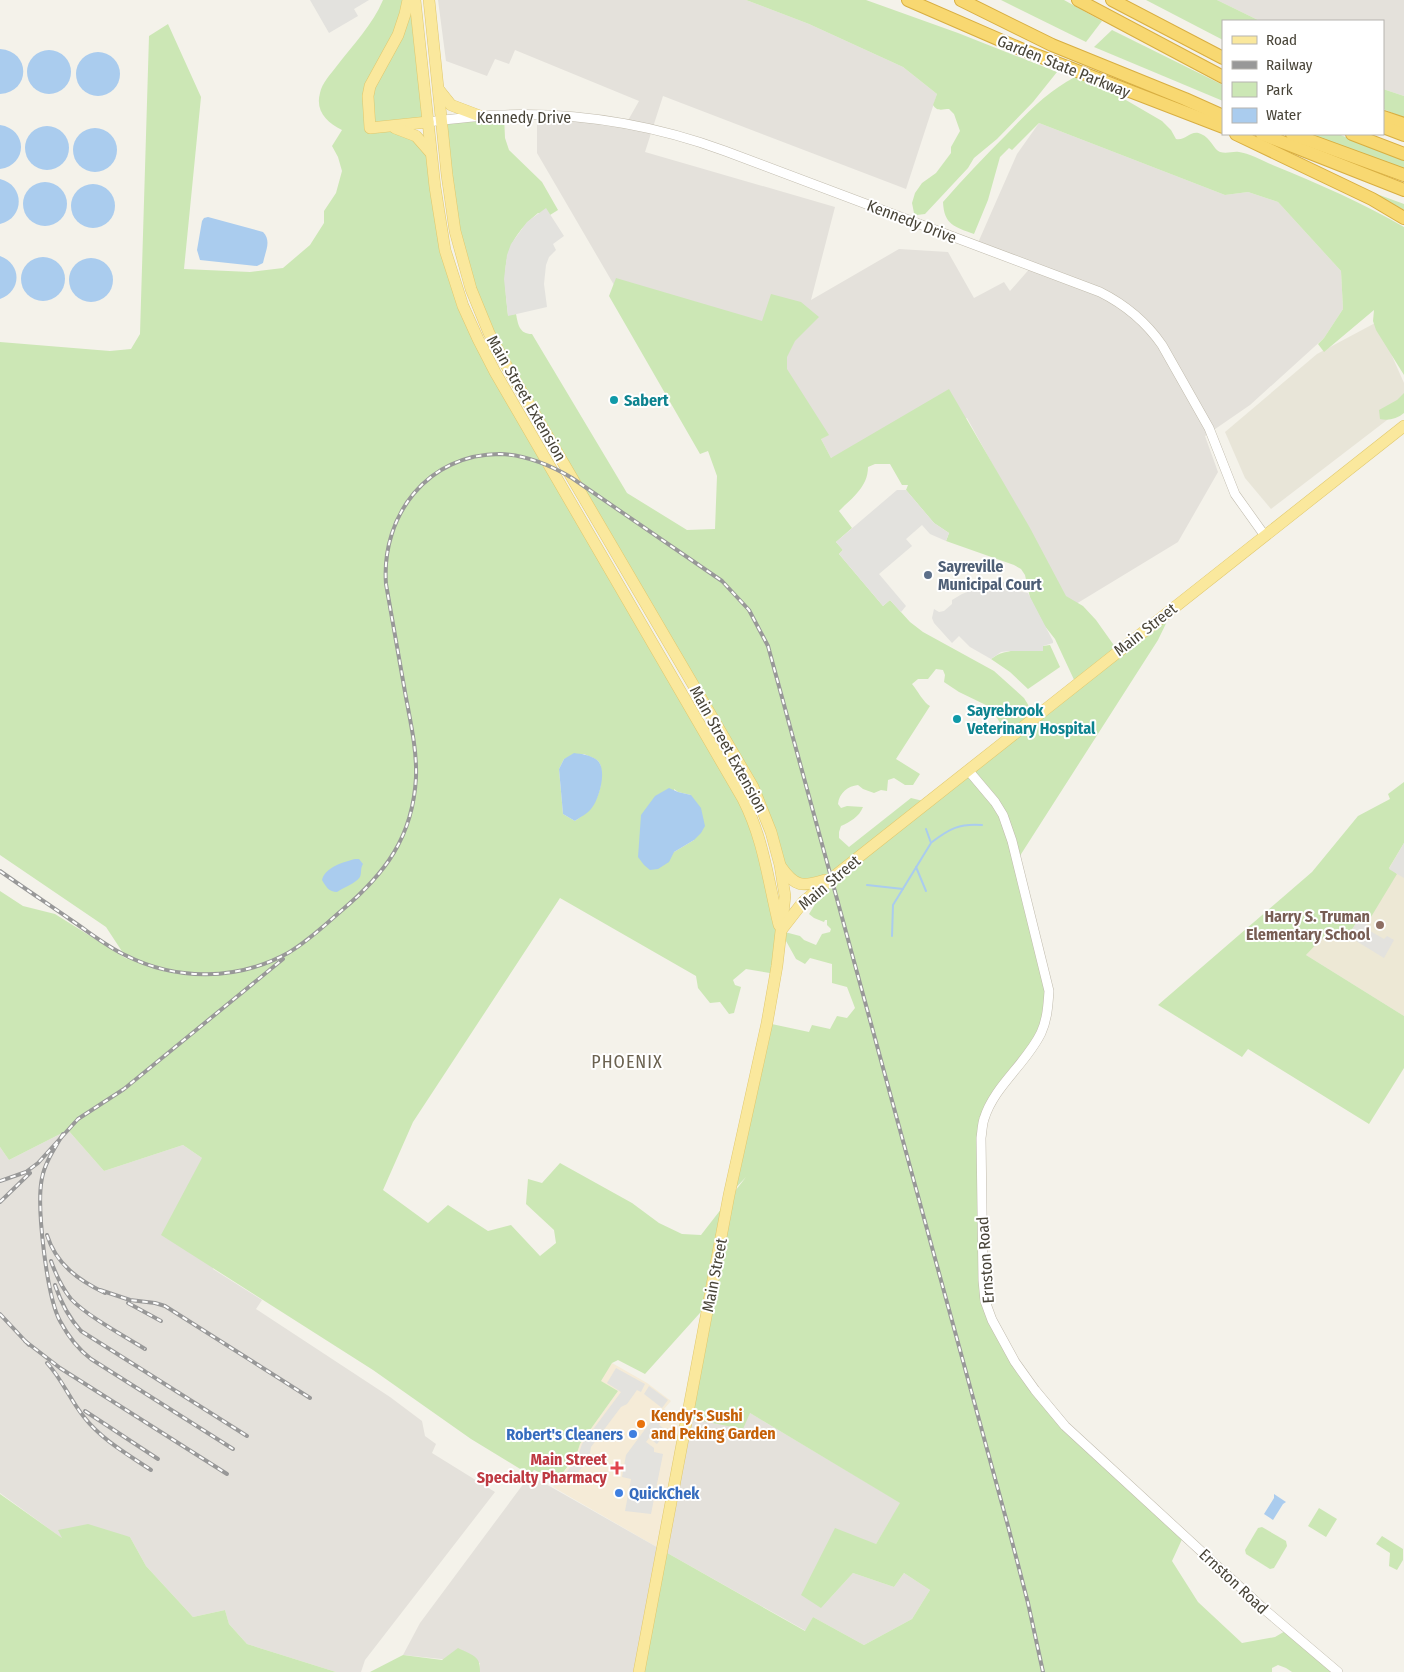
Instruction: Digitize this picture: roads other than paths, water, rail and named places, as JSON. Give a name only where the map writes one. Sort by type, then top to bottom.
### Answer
[{"type":"highway","name":"Garden State Parkway","points":[[908,0],[1041,57],[1222,127]]},
{"type":"highway","name":"Garden State Parkway","points":[[961,0],[1052,45],[1222,116]]},
{"type":"highway","points":[[1078,0],[1222,76]]},
{"type":"highway","points":[[1112,0],[1222,57]]},
{"type":"highway","name":"Garden State Parkway","points":[[1185,99],[1222,110]]},
{"type":"highway","points":[[1384,117],[1404,124]]},
{"type":"highway","points":[[1384,127],[1404,135]]},
{"type":"highway","points":[[1238,135],[1372,199],[1404,218]]},
{"type":"highway","points":[[1245,135],[1340,166]]},
{"type":"highway","points":[[1264,135],[1404,190]]},
{"type":"highway","points":[[1295,135],[1404,175]]},
{"type":"highway","points":[[1355,135],[1404,154]]},
{"type":"main road","points":[[408,0],[398,35],[370,86],[368,96],[370,128],[428,122]]},
{"type":"main road","name":"Main Street Extension","points":[[415,0],[431,153],[445,250],[473,329],[495,372],[743,799],[753,820],[766,859],[780,931]]},
{"type":"main road","name":"Main Street Extension","points":[[429,0],[448,190],[455,231],[471,288],[489,333],[506,364],[750,782],[768,821],[780,865],[785,896],[780,931]]},
{"type":"main road","points":[[438,88],[451,106],[480,116]]},
{"type":"main road","points":[[387,126],[416,136],[431,153]]},
{"type":"main road","name":"Main Street","points":[[639,1672],[731,1187],[772,998],[780,931],[803,902],[833,877],[1404,426]]},
{"type":"main road","points":[[780,865],[789,877],[801,884],[810,884],[833,877]]},
{"type":"street","name":"Kennedy Drive","points":[[428,122],[515,114],[576,117],[626,124],[684,137],[718,148],[1107,295],[1136,315],[1162,345],[1209,428],[1235,494],[1264,536]]},
{"type":"street","name":"Ernston Road","points":[[968,770],[992,798],[1003,815],[1012,841],[1049,992],[1047,1016],[1041,1032],[990,1105],[984,1119],[981,1138],[983,1280],[985,1301],[992,1320],[1030,1383],[1065,1426],[1265,1610],[1338,1672]]},
{"type":"water","points":[[0,49],[10,51],[17,57],[22,64],[23,72],[22,79],[17,86],[10,92],[0,94]]},
{"type":"water","points":[[53,50],[65,56],[70,63],[70,81],[65,88],[58,93],[45,94],[37,91],[30,84],[27,68],[30,60],[37,53]]},
{"type":"water","points":[[102,52],[114,58],[119,65],[119,83],[114,90],[107,95],[94,96],[86,93],[79,86],[76,70],[79,62],[86,55]]},
{"type":"water","points":[[0,125],[16,133],[21,147],[16,161],[0,169]]},
{"type":"water","points":[[51,126],[63,132],[68,139],[68,157],[63,164],[56,169],[43,170],[35,167],[28,160],[25,144],[28,136],[35,129]]},
{"type":"water","points":[[99,128],[111,134],[116,141],[116,159],[111,166],[104,171],[91,172],[83,169],[76,162],[73,146],[76,138],[83,131]]},
{"type":"water","points":[[0,179],[8,182],[14,188],[18,194],[19,202],[18,209],[14,215],[8,221],[0,224]]},
{"type":"water","points":[[49,182],[61,188],[66,195],[66,213],[61,220],[54,225],[41,226],[33,223],[26,216],[23,200],[26,192],[33,185]]},
{"type":"water","points":[[97,184],[109,190],[114,197],[114,215],[109,222],[102,227],[89,228],[81,225],[74,218],[71,202],[74,194],[81,187]]},
{"type":"water","points":[[208,217],[263,232],[266,235],[267,243],[263,263],[257,266],[200,260],[197,250],[202,221]]},
{"type":"water","points":[[0,256],[12,265],[16,278],[12,290],[0,299]]},
{"type":"water","points":[[47,257],[59,263],[64,270],[64,288],[59,295],[52,300],[39,301],[31,298],[24,291],[21,275],[24,267],[31,260]]},
{"type":"water","points":[[95,258],[107,264],[112,271],[112,289],[107,296],[100,301],[87,302],[79,299],[72,292],[69,276],[72,268],[79,261]]},
{"type":"water","points":[[574,753],[583,754],[597,760],[602,770],[601,784],[594,805],[575,821],[563,814],[559,769],[564,759]]},
{"type":"water","points":[[669,788],[691,795],[701,808],[705,826],[694,840],[674,852],[669,862],[658,869],[650,870],[638,857],[641,815],[655,796]]},
{"type":"water","points":[[359,859],[363,864],[360,877],[337,892],[328,889],[322,880],[324,875],[331,868]]},
{"type":"water","points":[[1274,1494],[1286,1502],[1273,1520],[1264,1514],[1274,1498]]},
{"type":"waterway","points":[[932,842],[955,828],[967,825],[982,825]]},
{"type":"waterway","points":[[892,936],[893,905],[931,843],[926,829]]},
{"type":"waterway","points":[[916,867],[926,891]]},
{"type":"waterway","points":[[867,885],[903,889]]},
{"type":"railway","points":[[0,871],[118,951],[145,964],[165,970],[186,973],[227,973],[248,969],[268,962],[302,944],[357,897],[371,883],[394,853],[403,836],[414,798],[416,777],[413,735],[386,584],[387,559],[392,535],[401,513],[414,493],[431,477],[451,465],[474,457],[500,454],[519,456],[546,465],[572,478],[722,581],[749,610],[768,646],[1008,1526],[1043,1672]]},
{"type":"railway","points":[[0,1181],[26,1172],[38,1163],[78,1119],[124,1089],[283,959]]},
{"type":"railway","points":[[63,1134],[45,1166],[42,1178],[40,1209],[47,1273],[55,1309],[60,1321],[74,1342],[91,1359],[233,1449]]},
{"type":"railway","points":[[0,1202],[30,1173]]},
{"type":"railway","points":[[47,1235],[62,1263],[77,1277],[105,1293]]},
{"type":"railway","points":[[51,1261],[57,1276],[71,1299],[86,1312],[145,1349]]},
{"type":"railway","points":[[55,1285],[65,1310],[81,1331],[247,1436]]},
{"type":"railway","points":[[100,1290],[130,1300],[165,1306],[310,1398]]},
{"type":"railway","points":[[128,1303],[161,1321]]},
{"type":"railway","points":[[0,1314],[29,1345]]},
{"type":"railway","points":[[25,1341],[60,1368],[227,1474]]},
{"type":"railway","points":[[47,1363],[91,1425],[115,1446],[151,1470]]},
{"type":"railway","points":[[85,1411],[158,1459]]},
{"type":"place","name":"Sabert","points":[[614,400]]},
{"type":"place","name":"Sayreville Municipal Court","points":[[928,575]]},
{"type":"place","name":"Sayrebrook Veterinary Hospital","points":[[957,719]]},
{"type":"place","name":"Harry S. Truman Elementary School","points":[[1380,925]]},
{"type":"place","name":"Kendy's Sushi and Peking Garden","points":[[641,1424]]},
{"type":"place","name":"Robert's Cleaners","points":[[633,1434]]},
{"type":"place","name":"Main Street Specialty Pharmacy","points":[[617,1468]]},
{"type":"place","name":"QuickChek","points":[[619,1493]]},
{"type":"district","name":"PHOENIX","points":[[627,1062]]}]
